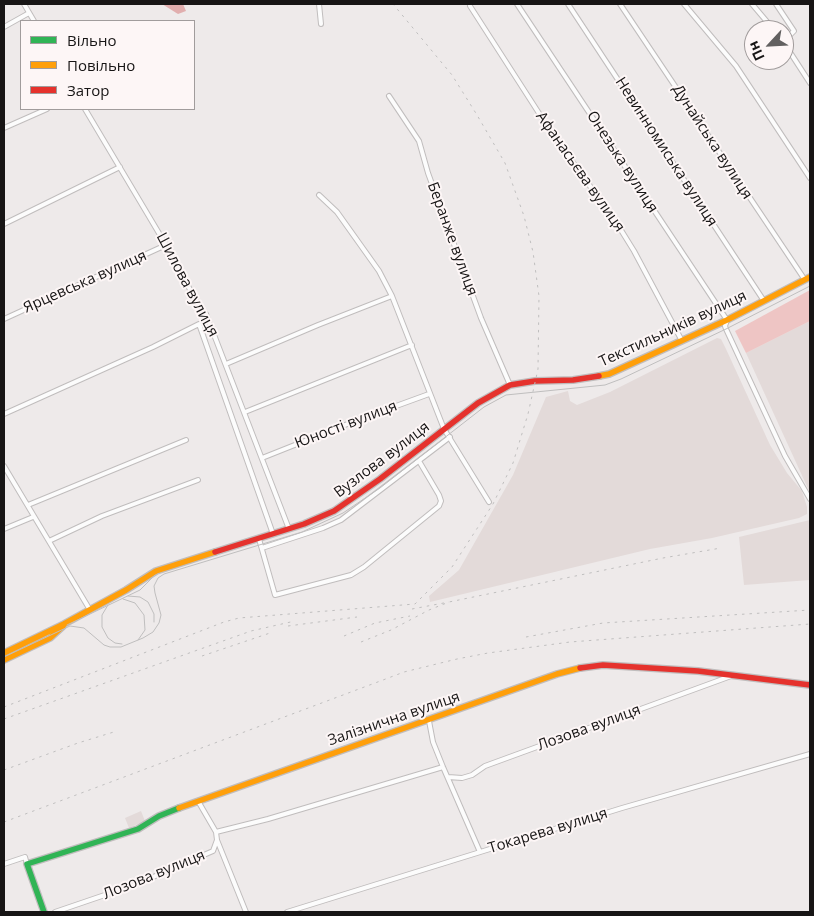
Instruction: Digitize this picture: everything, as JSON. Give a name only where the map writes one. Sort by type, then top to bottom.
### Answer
[{"type":"street","points":[[24,4],[33,20]]},
{"type":"street","points":[[319,4],[321,24]]},
{"type":"street","name":"Онезька вулиця","points":[[517,4],[727,320]]},
{"type":"street","name":"Невинномиська вулиця","points":[[568,4],[764,301]]},
{"type":"street","name":"Дунайська вулиця","points":[[620,4],[807,279]]},
{"type":"street","points":[[684,4],[736,66],[810,178]]},
{"type":"street","points":[[752,4],[766,20]]},
{"type":"street","points":[[776,4],[786,20]]},
{"type":"street","name":"Афанасьєва вулиця","points":[[470,6],[553,135],[630,244],[682,342]]},
{"type":"street","points":[[4,27],[29,13]]},
{"type":"street","points":[[794,58],[810,83]]},
{"type":"street","name":"Беранже вулиця","points":[[389,96],[419,141],[428,173],[481,318],[510,385]]},
{"type":"street","points":[[4,128],[45,110]]},
{"type":"street","name":"Шилова вулиця","points":[[86,110],[166,245],[201,310],[206,314],[288,529]]},
{"type":"street","points":[[4,224],[120,167]]},
{"type":"street","points":[[319,195],[337,212],[379,271],[392,296],[444,429],[488,502]]},
{"type":"street","name":"Ярцевська вулиця","points":[[4,319],[166,245]]},
{"type":"street","name":"Текстильників вулиця","points":[[510,385],[535,381],[598,377],[620,370],[682,342],[807,279]]},
{"type":"street","points":[[226,364],[392,296]]},
{"type":"street","points":[[727,320],[726,329],[785,456],[810,499]]},
{"type":"street","name":"Шилова вулиця","points":[[4,414],[153,347],[199,324],[273,534]]},
{"type":"street","points":[[244,412],[412,345]]},
{"type":"street","name":"Вузлова вулиця","points":[[4,653],[90,610],[156,571],[273,534],[328,514],[346,504],[478,403],[510,385]]},
{"type":"street","name":"Юності вулиця","points":[[262,458],[429,394]]},
{"type":"street","points":[[262,548],[323,528],[341,520],[450,437]]},
{"type":"street","points":[[28,505],[186,440]]},
{"type":"street","points":[[259,538],[275,595],[351,575],[364,567],[439,506],[441,501],[439,495],[419,461]]},
{"type":"street","points":[[4,466],[90,610]]},
{"type":"street","points":[[48,541],[102,516],[198,480]]},
{"type":"street","points":[[4,530],[33,517]]},
{"type":"street","name":"Вузлова вулиця","points":[[4,660],[50,638],[64,624]]},
{"type":"street","name":"Залізнична вулиця","points":[[4,864],[25,857],[27,864],[138,829],[159,816],[558,674],[583,667],[603,665],[698,672],[810,685]]},
{"type":"street","name":"Лозова вулиця","points":[[448,777],[462,778],[486,766],[731,676]]},
{"type":"street","points":[[429,721],[433,742],[480,852]]},
{"type":"street","name":"Токарева вулиця","points":[[287,912],[622,808],[810,754]]},
{"type":"street","name":"Лозова вулиця","points":[[216,832],[268,819],[443,767]]},
{"type":"street","points":[[198,802],[216,832],[217,840],[246,912]]},
{"type":"street","name":"Лозова вулиця","points":[[55,912],[137,884],[213,851],[217,840]]},
{"type":"street","points":[[27,864],[44,912]]},
{"type":"shaded area","points":[[162,4],[183,4],[186,11],[178,14]]},
{"type":"shaded area","points":[[810,290],[810,321],[746,353],[735,331]]},
{"type":"shaded area","points":[[810,321],[810,493],[746,353]]},
{"type":"shaded area","points":[[717,338],[721,339],[726,349],[770,445],[787,473],[802,491],[807,514],[799,518],[712,538],[650,549],[430,602],[429,596],[459,570],[513,475],[546,397],[568,391],[570,401],[577,405],[610,392]]},
{"type":"shaded area","points":[[810,520],[810,580],[744,585],[739,537]]},
{"type":"shaded area","points":[[141,811],[145,821],[129,828],[125,818]]},
{"type":"tram line","points":[[4,657],[70,626],[84,628],[104,645],[110,647],[121,647],[143,638],[153,632],[159,623],[161,615],[154,586],[158,578],[164,574],[302,532],[343,513],[380,488],[484,407],[506,395],[605,385],[726,329],[810,286]]},
{"type":"tram line","points":[[67,625],[140,590],[155,575]]},
{"type":"tram line","points":[[128,596],[140,597],[148,602],[154,614],[154,622]]},
{"type":"tram line","points":[[123,599],[135,603],[144,615],[145,630],[138,640]]},
{"type":"tram line","points":[[108,605],[102,615],[102,627],[108,638],[115,643],[122,644]]},
{"type":"railway","points":[[4,707],[224,622],[239,618],[415,604],[452,567],[493,504],[513,463],[528,414],[538,369],[539,296],[533,252],[524,216],[505,163],[452,75],[393,4]]},
{"type":"railway","points":[[361,642],[449,602],[721,548]]},
{"type":"railway","points":[[412,609],[449,602]]},
{"type":"railway","points":[[526,637],[603,623],[810,610]]},
{"type":"railway","points":[[344,636],[375,623],[410,616]]},
{"type":"railway","points":[[288,626],[357,617]]},
{"type":"railway","points":[[4,719],[251,631],[295,621]]},
{"type":"railway","points":[[4,822],[404,672],[488,653],[570,642],[810,624]]},
{"type":"railway","points":[[202,656],[273,632]]},
{"type":"railway","points":[[4,770],[117,731]]},
{"type":"traffic: fast","points":[[44,912],[27,864],[138,829],[159,816],[179,808]]},
{"type":"traffic: slow","points":[[599,376],[609,374],[727,320],[810,277]]},
{"type":"traffic: slow","points":[[4,653],[64,624],[156,571],[215,552]]},
{"type":"traffic: slow","points":[[4,660],[50,638],[63,626]]},
{"type":"traffic: slow","points":[[179,808],[557,674],[580,668]]},
{"type":"traffic: jam","points":[[215,552],[304,524],[334,511],[380,479],[478,403],[510,385],[599,376]]},
{"type":"traffic: jam","points":[[580,668],[603,665],[698,671],[810,685]]}]
